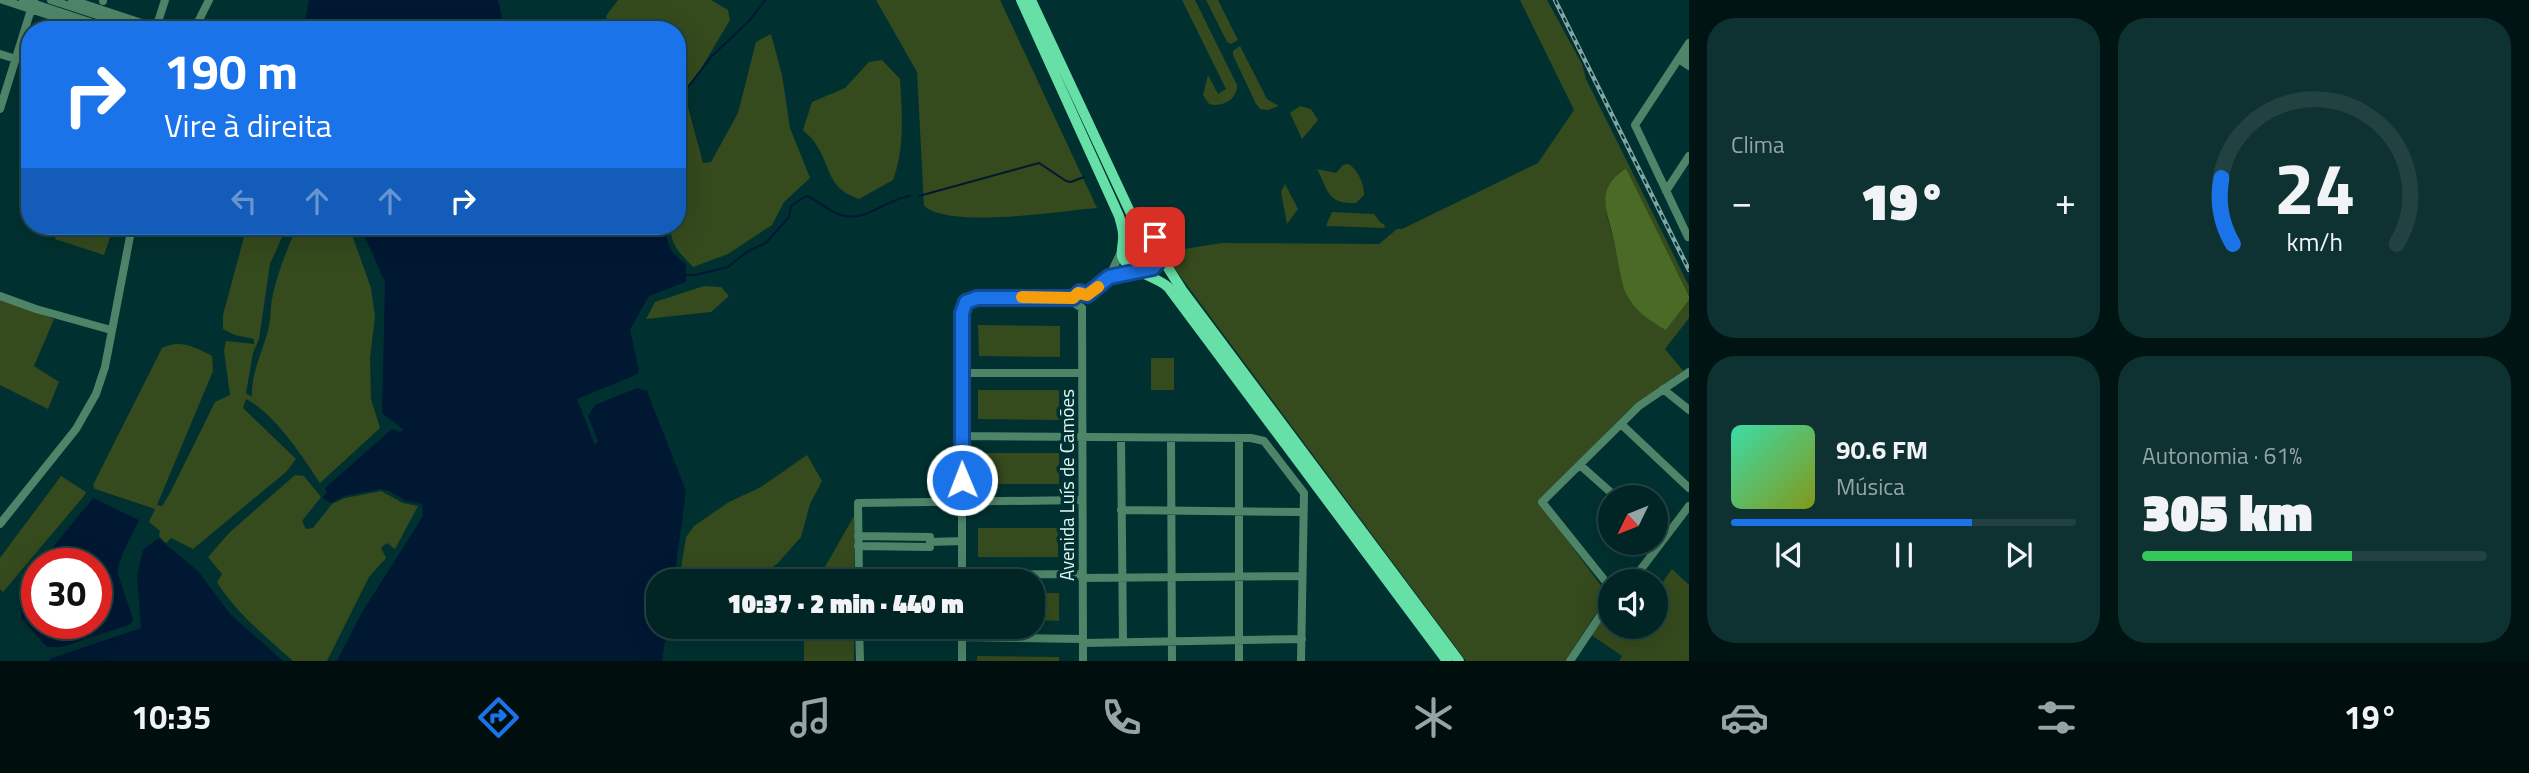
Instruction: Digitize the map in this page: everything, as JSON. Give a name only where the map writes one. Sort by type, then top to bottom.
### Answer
[{"type":"main road","points":[[1021,0],[1119,216],[1123,229],[1125,262],[1168,287],[1447,661]]},
{"type":"main road","points":[[1031,0],[1128,211],[1146,232],[1155,237],[1165,263],[1182,290],[1459,661]]},
{"type":"main road","points":[[1122,247],[1132,234],[1146,232]]},
{"type":"main road","points":[[1138,271],[1153,268],[1161,253]]},
{"type":"street","points":[[3,0],[33,4],[86,21]]},
{"type":"street","points":[[23,0],[73,21]]},
{"type":"street","points":[[51,0],[115,21]]},
{"type":"street","points":[[72,0],[136,21]]},
{"type":"street","points":[[161,21],[165,0]]},
{"type":"street","points":[[198,21],[209,0]]},
{"type":"street","points":[[28,21],[33,4]]},
{"type":"street","points":[[0,110],[21,43]]},
{"type":"street","points":[[1688,237],[1634,125],[1689,43]]},
{"type":"street","points":[[0,54],[16,59]]},
{"type":"street","points":[[1689,55],[1683,62],[1689,66]]},
{"type":"street","points":[[1666,191],[1689,156]]},
{"type":"street","points":[[0,524],[76,429],[96,394],[105,367],[130,235]]},
{"type":"street","points":[[1087,295],[1109,277],[1122,247]]},
{"type":"street","points":[[1109,277],[1138,271]]},
{"type":"street","points":[[962,569],[964,306],[973,298],[1073,298],[1078,293],[1087,295]]},
{"type":"street","points":[[1073,298],[1075,305],[1082,308],[1088,304],[1087,295]]},
{"type":"street","points":[[0,296],[111,330]]},
{"type":"street","name":"Avenida Luís de Camões","points":[[1082,308],[1083,661]]},
{"type":"street","points":[[1598,572],[1542,502],[1639,406],[1689,372]]},
{"type":"street","points":[[962,373],[1082,373]]},
{"type":"street","points":[[1663,389],[1689,410]]},
{"type":"street","points":[[1621,424],[1689,488]]},
{"type":"street","points":[[961,436],[1261,439],[1267,443],[1304,493],[1301,661]]},
{"type":"street","points":[[1121,438],[1123,642]]},
{"type":"street","points":[[1171,438],[1172,661]]},
{"type":"street","points":[[1239,438],[1239,661]]},
{"type":"street","points":[[1580,465],[1602,485]]},
{"type":"street","points":[[859,569],[858,503],[1082,500]]},
{"type":"street","points":[[1668,534],[1689,507]]},
{"type":"street","points":[[1121,510],[1239,509],[1303,512]]},
{"type":"street","points":[[858,536],[930,537],[930,547],[858,546]]},
{"type":"street","points":[[930,542],[962,541]]},
{"type":"street","points":[[1641,569],[1652,555]]},
{"type":"street","points":[[1045,577],[1302,576]]},
{"type":"street","points":[[1570,661],[1598,619]]},
{"type":"street","points":[[859,639],[860,661]]},
{"type":"street","points":[[962,639],[962,661]]},
{"type":"street","points":[[1022,639],[1123,642],[1301,639]]},
{"type":"green space","points":[[618,0],[711,0],[728,10],[730,20],[696,77],[686,87],[686,21],[607,21],[606,16]]},
{"type":"green space","points":[[876,0],[1000,0],[1097,208],[981,218],[938,213],[924,206],[917,72]]},
{"type":"green space","points":[[1182,0],[1195,0],[1237,85],[1235,94],[1224,103],[1209,104],[1203,95],[1208,75],[1218,94],[1226,89]]},
{"type":"green space","points":[[1206,0],[1218,0],[1238,40],[1231,44],[1227,42]]},
{"type":"green space","points":[[1520,0],[1547,0],[1582,64],[1586,79],[1689,286],[1689,296],[1626,168],[1617,174],[1608,190],[1606,207],[1610,226],[1666,330],[1689,300],[1689,318],[1665,349],[1685,373],[1680,373],[1627,412],[1539,502],[1598,582],[1598,610],[1565,661],[1466,661],[1175,269],[1171,262],[1171,251],[1222,243],[1379,244],[1397,229],[1402,229],[1538,163],[1574,110]]},
{"type":"green space","points":[[771,34],[782,75],[790,128],[810,178],[784,202],[772,225],[728,254],[693,267],[677,248],[672,235],[686,235],[686,110],[688,107],[703,163],[711,162],[738,113],[756,42]]},
{"type":"green space","points":[[1240,46],[1267,99],[1279,106],[1268,110],[1260,109],[1256,104],[1233,55],[1233,51]]},
{"type":"green space","points":[[882,60],[900,79],[902,130],[899,156],[893,180],[859,199],[835,183],[820,152],[803,130],[812,102],[845,88],[869,62]]},
{"type":"green space","points":[[1300,106],[1311,109],[1318,120],[1302,139],[1290,113]]},
{"type":"green space","points":[[1348,164],[1360,177],[1363,186],[1364,195],[1356,203],[1334,199],[1317,169],[1336,173],[1343,165]]},
{"type":"green space","points":[[1626,168],[1689,296],[1689,300],[1666,330],[1641,313],[1624,289],[1605,201],[1610,184]]},
{"type":"green space","points":[[1285,184],[1298,209],[1287,224],[1281,192]]},
{"type":"green space","points":[[1332,212],[1374,214],[1385,228],[1326,226]]},
{"type":"green space","points":[[56,235],[111,235],[104,255],[55,239]]},
{"type":"green space","points":[[245,235],[283,235],[270,264],[259,339],[253,353],[246,393],[252,397],[255,370],[269,327],[274,289],[294,235],[352,235],[371,288],[375,317],[370,358],[371,399],[380,428],[320,483],[277,425],[246,399],[243,408],[296,459],[286,472],[193,549],[171,538],[166,543],[159,536],[160,531],[149,522],[155,509],[95,489],[93,485],[162,348],[175,344],[187,345],[212,356],[213,371],[157,505],[162,506],[215,402],[230,395],[224,351],[226,341],[254,344],[254,339],[223,329],[223,315]]},
{"type":"green space","points":[[704,286],[721,287],[729,296],[711,312],[646,319],[655,302]]},
{"type":"green space","points":[[0,298],[54,319],[34,366],[59,382],[48,409],[0,385]]},
{"type":"green space","points":[[978,325],[1060,326],[1060,357],[979,356]]},
{"type":"green space","points":[[1151,358],[1174,358],[1174,390],[1151,390]]},
{"type":"green space","points":[[978,390],[1059,390],[1059,420],[978,419]]},
{"type":"green space","points":[[978,453],[1059,453],[1059,484],[978,484]]},
{"type":"green space","points":[[807,455],[822,481],[810,504],[801,537],[778,563],[770,569],[681,569],[686,537],[694,526],[729,502],[761,487]]},
{"type":"green space","points":[[295,475],[304,476],[321,497],[302,521],[306,529],[313,528],[332,504],[345,498],[381,491],[403,503],[418,506],[395,549],[387,543],[381,548],[386,558],[369,577],[327,661],[293,661],[233,604],[217,582],[222,574],[208,557],[230,532]]},
{"type":"green space","points":[[61,476],[86,492],[40,548],[21,548],[21,571],[3,592],[0,589],[0,558]]},
{"type":"green space","points":[[854,516],[854,569],[824,569]]},
{"type":"green space","points":[[978,528],[1058,528],[1058,557],[978,557]]},
{"type":"green space","points":[[1672,569],[1689,585],[1689,661],[1619,661],[1622,656],[1590,634],[1598,622],[1598,639],[1668,639],[1668,575]]},
{"type":"green space","points":[[1045,593],[1059,593],[1059,621],[1045,620]]},
{"type":"green space","points":[[804,639],[854,639],[854,661],[804,661]]},
{"type":"green space","points":[[977,656],[1059,657],[1059,661],[977,661]]},
{"type":"water","points":[[309,0],[498,0],[503,21],[305,21]]},
{"type":"water","points":[[364,235],[667,235],[670,248],[686,264],[686,282],[649,296],[630,330],[638,374],[577,399],[595,445],[598,441],[588,416],[595,405],[637,388],[647,391],[686,491],[676,569],[646,569],[646,639],[665,639],[662,661],[337,661],[361,614],[423,516],[422,504],[406,501],[380,489],[344,496],[331,503],[322,497],[327,493],[325,488],[392,429],[400,432],[404,430],[382,413],[385,282]]},
{"type":"water","points":[[93,498],[139,520],[117,571],[133,619],[131,624],[112,630],[112,548],[52,548]]},
{"type":"water","points":[[158,538],[198,571],[231,615],[283,661],[50,661],[49,659],[141,628],[137,576],[143,550]]},
{"type":"water","points":[[40,639],[86,639],[62,647],[47,647]]},
{"type":"waterway","points":[[686,89],[712,56],[751,19],[765,0]]},
{"type":"waterway","points":[[919,196],[1039,163],[1066,181],[1084,177]]},
{"type":"waterway","points":[[685,275],[728,267],[748,251],[766,243],[789,217],[791,206],[806,196],[836,213],[850,217],[868,213],[892,201],[910,196]]},
{"type":"railway","points":[[1555,0],[1689,270]]},
{"type":"slow traffic","points":[[1022,297],[1073,298],[1078,293],[1087,295],[1098,287]]},
{"type":"route","points":[[962,480],[962,309],[966,302],[977,298],[1073,298],[1080,292],[1087,295],[1109,277],[1153,268],[1161,253],[1155,237]]}]
